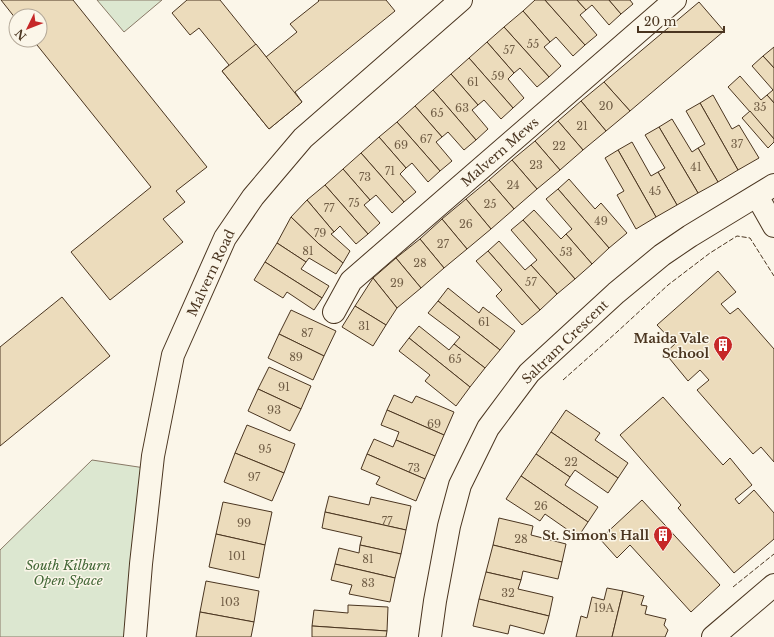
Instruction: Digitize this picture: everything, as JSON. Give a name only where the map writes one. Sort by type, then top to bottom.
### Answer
[{"type":"street","name":"Malvern Road","points":[[135,637],[141,564],[154,456],[174,354],[224,238],[253,197],[303,138],[461,0]]},
{"type":"street","name":"Malvern Mews","points":[[334,312],[351,281],[675,0]]},
{"type":"street","points":[[766,190],[774,226]]},
{"type":"street","name":"Saltram Crescent","points":[[430,637],[449,526],[460,485],[488,428],[529,373],[616,293],[662,254],[766,190]]},
{"type":"street","points":[[713,637],[774,585]]},
{"type":"green space","points":[[97,0],[162,0],[124,32]]},
{"type":"green space","name":"South Kilburn Open Space","points":[[92,460],[145,468],[125,637],[0,637],[0,550]]},
{"type":"building","points":[[1,0],[73,0],[207,167],[176,191],[185,202],[163,219],[183,242],[110,300],[71,252],[151,187],[39,48],[48,48],[48,8],[8,9]]},
{"type":"building","points":[[187,0],[220,0],[266,57],[297,32],[290,24],[319,1],[318,0],[386,0],[395,11],[295,92],[302,102],[269,129],[222,71],[229,65],[199,28],[190,35],[172,13]]},
{"type":"building","points":[[535,0],[545,0],[585,45],[573,56],[556,37],[550,42],[523,11]]},
{"type":"building","points":[[545,0],[577,0],[586,10],[580,15],[597,35],[585,45]]},
{"type":"building","points":[[577,0],[609,0],[621,14],[609,25],[592,5],[586,10]]},
{"type":"building","points":[[609,0],[630,0],[633,4],[621,14]]},
{"type":"building","points":[[699,2],[724,31],[630,111],[604,82]]},
{"type":"building","points":[[523,11],[550,42],[544,47],[561,66],[549,77],[504,27]]},
{"type":"building","points":[[504,27],[549,77],[537,87],[520,68],[514,73],[487,42]]},
{"type":"building","points":[[487,42],[514,73],[508,79],[524,98],[513,108],[469,58]]},
{"type":"building","points":[[256,44],[302,102],[269,129],[222,71]]},
{"type":"building","points":[[774,47],[774,68],[763,56]]},
{"type":"building","points":[[763,56],[774,68],[774,103],[767,95],[773,90],[752,66]]},
{"type":"building","points":[[469,58],[513,108],[501,119],[484,100],[478,105],[451,74]]},
{"type":"building","points":[[451,74],[478,105],[472,110],[488,129],[476,140],[433,90]]},
{"type":"building","points":[[740,76],[761,100],[767,95],[774,103],[774,139],[728,87]]},
{"type":"building","points":[[604,82],[630,111],[606,131],[581,101]]},
{"type":"building","points":[[433,90],[476,140],[464,150],[448,132],[442,137],[415,106]]},
{"type":"building","points":[[713,95],[732,129],[739,125],[759,158],[738,170],[700,103]]},
{"type":"building","points":[[581,101],[606,131],[583,150],[558,121]]},
{"type":"building","points":[[700,103],[738,170],[718,182],[698,148],[705,144],[686,111]]},
{"type":"building","points":[[415,106],[442,137],[436,142],[452,161],[440,171],[397,122]]},
{"type":"building","points":[[750,111],[774,139],[774,142],[768,148],[742,118]]},
{"type":"building","points":[[672,119],[692,152],[698,148],[718,182],[698,193],[659,127]]},
{"type":"building","points":[[558,121],[583,150],[560,170],[535,141]]},
{"type":"building","points":[[397,122],[440,171],[428,182],[412,163],[406,168],[379,137]]},
{"type":"building","points":[[659,127],[698,193],[677,205],[658,172],[665,168],[645,135]]},
{"type":"building","points":[[379,137],[406,168],[400,174],[416,192],[404,202],[361,153]]},
{"type":"building","points":[[535,141],[560,170],[537,189],[512,160]]},
{"type":"building","points":[[632,142],[651,176],[658,172],[677,205],[656,217],[618,150]]},
{"type":"building","points":[[618,150],[656,217],[636,229],[617,195],[624,191],[605,158]]},
{"type":"building","points":[[361,153],[404,202],[392,213],[376,195],[370,200],[343,169]]},
{"type":"building","points":[[512,160],[537,189],[514,209],[489,180]]},
{"type":"building","points":[[343,169],[370,200],[364,205],[380,223],[368,234],[325,185]]},
{"type":"building","points":[[569,179],[595,209],[601,203],[627,233],[609,248],[558,189]]},
{"type":"building","points":[[489,180],[514,209],[491,229],[466,199]]},
{"type":"building","points":[[325,185],[368,234],[356,244],[340,226],[334,232],[307,200]]},
{"type":"building","points":[[558,189],[609,248],[592,264],[566,234],[572,229],[546,199]]},
{"type":"building","points":[[466,199],[491,229],[467,249],[442,219]]},
{"type":"building","points":[[307,200],[334,232],[331,234],[350,251],[343,263],[319,244],[291,217]]},
{"type":"building","points":[[534,210],[561,239],[566,234],[592,264],[575,279],[523,220]]},
{"type":"building","points":[[291,217],[319,244],[343,263],[336,274],[309,258],[306,262],[277,243]]},
{"type":"building","points":[[442,219],[467,249],[444,268],[420,239]]},
{"type":"building","points":[[523,220],[575,279],[557,294],[531,265],[537,260],[511,230]]},
{"type":"building","points":[[420,239],[444,268],[421,288],[396,258]]},
{"type":"building","points":[[499,241],[525,270],[531,265],[557,294],[540,310],[488,251]]},
{"type":"building","points":[[277,243],[306,262],[301,269],[329,286],[322,298],[265,262]]},
{"type":"building","points":[[488,251],[540,310],[522,325],[496,296],[502,290],[476,261]]},
{"type":"building","points":[[396,258],[421,288],[397,308],[373,278]]},
{"type":"building","points":[[265,262],[322,298],[314,310],[287,292],[283,298],[254,280]]},
{"type":"building","name":"Maida Vale School","points":[[718,271],[736,292],[721,304],[730,314],[738,308],[774,349],[774,462],[761,447],[753,454],[697,390],[709,380],[700,370],[688,381],[665,353],[675,344],[657,325]]},
{"type":"building","points":[[373,278],[397,308],[386,325],[355,306]]},
{"type":"building","points":[[448,288],[479,313],[483,307],[515,331],[500,350],[438,301]]},
{"type":"building","points":[[62,297],[110,356],[0,446],[0,347]]},
{"type":"building","points":[[438,301],[500,350],[485,368],[454,344],[460,337],[428,313]]},
{"type":"building","points":[[355,306],[386,325],[373,346],[342,327]]},
{"type":"building","points":[[291,310],[336,331],[324,356],[279,334]]},
{"type":"building","points":[[419,326],[449,350],[454,344],[485,368],[470,387],[409,338]]},
{"type":"building","points":[[279,334],[324,356],[313,380],[268,358]]},
{"type":"building","points":[[409,338],[470,387],[456,406],[425,381],[430,375],[399,351]]},
{"type":"building","points":[[269,367],[311,386],[301,409],[258,389]]},
{"type":"building","points":[[258,389],[301,409],[290,431],[248,411]]},
{"type":"building","points":[[394,395],[412,403],[416,396],[454,412],[444,435],[387,410]]},
{"type":"building","points":[[663,397],[723,465],[730,458],[752,485],[735,499],[739,504],[754,490],[774,513],[774,539],[734,573],[678,508],[681,505],[620,435]]},
{"type":"building","points":[[387,410],[444,435],[435,456],[396,440],[399,432],[381,425]]},
{"type":"building","points":[[566,410],[600,433],[595,440],[628,463],[618,478],[551,432]]},
{"type":"building","points":[[247,425],[295,444],[284,473],[235,453]]},
{"type":"building","points":[[551,432],[618,478],[608,493],[575,470],[570,477],[536,454]]},
{"type":"building","points":[[374,439],[393,447],[396,440],[435,456],[425,479],[367,454]]},
{"type":"building","points":[[235,453],[284,473],[272,501],[224,482]]},
{"type":"building","points":[[367,454],[425,479],[416,501],[376,484],[380,477],[361,469]]},
{"type":"building","points":[[536,454],[570,477],[565,485],[598,507],[588,522],[521,476]]},
{"type":"building","points":[[521,476],[588,522],[578,537],[545,514],[540,521],[506,499]]},
{"type":"building","points":[[329,496],[369,505],[371,497],[411,506],[406,530],[325,512]]},
{"type":"building","name":"St. Simon's Hall","points":[[642,500],[720,585],[691,612],[630,545],[617,558],[600,539]]},
{"type":"building","points":[[223,502],[272,512],[265,545],[216,534]]},
{"type":"building","points":[[325,512],[406,530],[401,554],[360,545],[362,537],[322,528]]},
{"type":"building","points":[[499,518],[533,526],[531,535],[566,544],[562,562],[493,545]]},
{"type":"building","points":[[216,534],[265,545],[259,578],[209,567]]},
{"type":"building","points":[[360,545],[401,554],[395,578],[335,564],[339,548],[359,553]]},
{"type":"building","points":[[493,545],[562,562],[558,579],[523,571],[521,580],[486,572]]},
{"type":"building","points":[[335,564],[395,578],[390,602],[349,594],[352,585],[331,580]]},
{"type":"building","points":[[486,572],[521,580],[518,589],[553,597],[549,616],[479,599]]},
{"type":"building","points":[[206,581],[259,591],[254,622],[200,612]]},
{"type":"building","points":[[607,588],[623,591],[612,637],[576,637],[581,616],[587,618],[592,597],[604,600]]},
{"type":"building","points":[[623,591],[644,596],[641,605],[647,606],[645,614],[666,619],[664,625],[668,630],[665,637],[612,637]]},
{"type":"building","points":[[479,599],[549,616],[544,634],[510,625],[508,634],[473,626]]},
{"type":"building","points":[[348,605],[388,607],[387,631],[312,626],[314,610],[348,613]]},
{"type":"building","points":[[200,612],[254,622],[251,637],[196,637]]},
{"type":"building","points":[[312,626],[387,631],[386,637],[312,637]]},
{"type":"fence","points":[[563,380],[668,285],[710,253],[737,236],[750,238],[774,276]]},
{"type":"fence","points":[[733,587],[774,554]]},
{"type":"place","name":"Maida Vale School","points":[[723,362]]},
{"type":"place","name":"St. Simon's Hall","points":[[663,552]]}]
